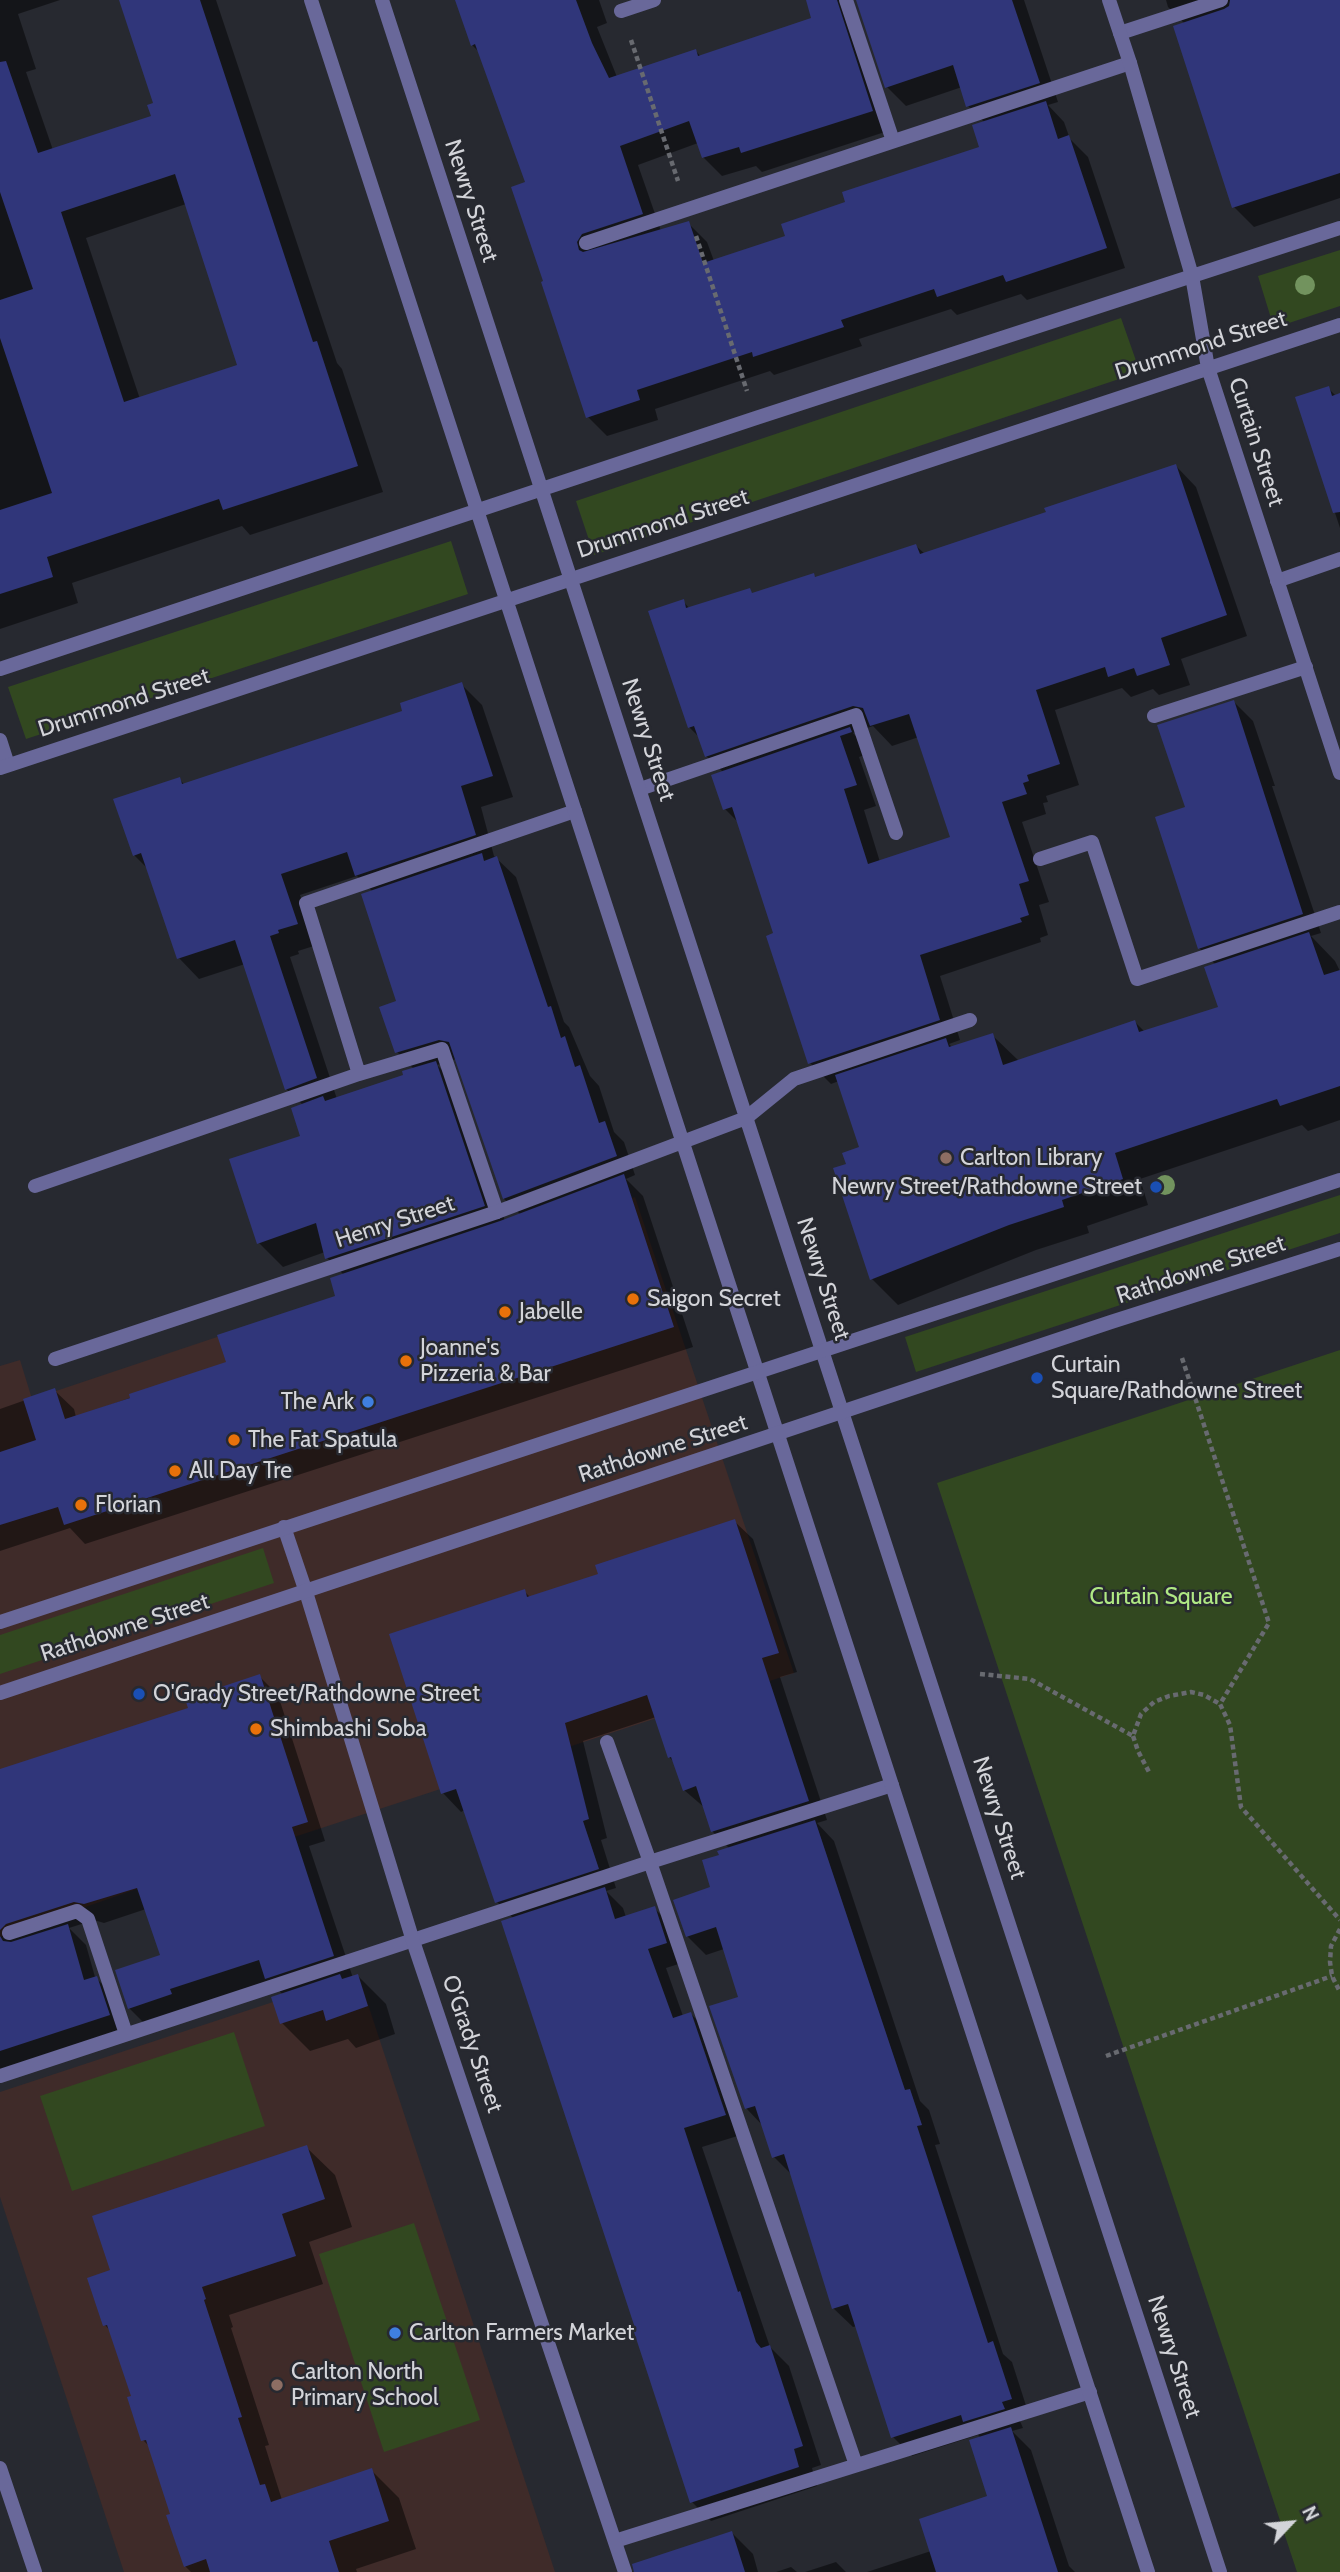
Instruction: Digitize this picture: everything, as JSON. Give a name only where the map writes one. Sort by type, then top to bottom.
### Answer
[{"type":"street","points":[[312,0],[1148,2572]]},
{"type":"street","name":"Newry Street","points":[[382,0],[1220,2572]]},
{"type":"street","points":[[621,11],[654,0]]},
{"type":"street","points":[[846,0],[893,141]]},
{"type":"street","name":"Curtain Street","points":[[1109,0],[1192,276],[1208,368],[1340,773]]},
{"type":"street","points":[[1120,33],[1221,0]]},
{"type":"street","points":[[586,243],[1130,63]]},
{"type":"street","points":[[0,669],[1340,228]]},
{"type":"street","name":"Drummond Street","points":[[4,766],[1340,325]]},
{"type":"street","points":[[1277,581],[1340,559]]},
{"type":"street","points":[[1154,716],[1306,667]]},
{"type":"street","points":[[640,789],[856,715],[896,833]]},
{"type":"street","points":[[0,740],[4,766]]},
{"type":"street","points":[[359,1074],[306,903],[576,811]]},
{"type":"street","points":[[1040,859],[1092,842],[1137,979],[1340,912]]},
{"type":"street","name":"Henry Street","points":[[55,1359],[497,1212],[746,1118],[794,1079],[970,1020]]},
{"type":"street","points":[[35,1186],[359,1074],[442,1049],[497,1212]]},
{"type":"street","name":"Rathdowne Street","points":[[0,1622],[1340,1180]]},
{"type":"street","name":"Rathdowne Street","points":[[0,1693],[1340,1249]]},
{"type":"street","name":"O'Grady Street","points":[[284,1527],[414,1941],[625,2572]]},
{"type":"street","points":[[607,1742],[856,2465]]},
{"type":"street","points":[[0,2076],[892,1785]]},
{"type":"street","points":[[9,1933],[77,1911],[88,1919],[126,2034]]},
{"type":"street","points":[[615,2541],[1090,2392]]},
{"type":"street","points":[[0,2469],[35,2572]]},
{"type":"path","points":[[1182,1357],[1269,1623],[1220,1704]]},
{"type":"path","points":[[980,1674],[1030,1679],[1133,1736]]},
{"type":"path","points":[[1149,1773],[1133,1736],[1141,1714],[1154,1702],[1191,1692],[1205,1695],[1220,1704],[1230,1726],[1241,1807],[1340,1920]]},
{"type":"path","points":[[1340,1929],[1331,1946],[1330,1962],[1332,1976],[1340,1992]]},
{"type":"path","points":[[1106,2056],[1332,1976]]},
{"type":"shaded area","points":[[635,1197],[794,1673],[151,1884],[0,1937],[0,1366],[20,1360],[32,1399]]},
{"type":"shaded area","name":"Carlton North Primary School","points":[[358,1974],[555,2572],[124,2572],[0,2197],[0,2092]]},
{"type":"green space","points":[[1340,250],[1340,306],[1274,328],[1258,276]]},
{"type":"green space","points":[[1121,318],[1140,372],[594,555],[576,501]]},
{"type":"green space","points":[[451,541],[468,594],[26,739],[8,687]]},
{"type":"green space","points":[[1340,1195],[1340,1233],[916,1372],[905,1337]]},
{"type":"green space","name":"Curtain Square","points":[[1340,1350],[1340,2572],[1297,2572],[937,1483]]},
{"type":"green space","points":[[263,1548],[274,1583],[0,1674],[0,1635]]},
{"type":"green space","points":[[234,2032],[265,2126],[72,2191],[40,2096]]},
{"type":"green space","points":[[414,2223],[480,2420],[384,2452],[319,2254]]},
{"type":"building","points":[[119,0],[200,0],[313,342],[317,341],[358,466],[223,510],[219,499],[47,557],[53,577],[0,594],[0,510],[52,493],[0,338],[0,300],[33,289],[0,192],[0,62],[6,61],[38,153],[151,116],[147,105],[153,103]],"holes":[[[175,174],[237,365],[124,402],[61,212]]]},
{"type":"building","points":[[455,0],[576,0],[609,78],[696,49],[698,56],[811,18],[806,0],[837,0],[873,111],[741,153],[739,147],[702,158],[689,121],[620,146],[643,214],[582,234],[577,242],[579,250],[583,252],[689,221],[703,263],[785,236],[781,224],[845,202],[842,192],[979,147],[972,125],[1046,101],[1058,139],[1069,135],[1107,248],[1006,282],[1003,275],[937,297],[934,289],[841,320],[844,327],[753,357],[752,352],[637,390],[640,400],[586,418],[511,187],[525,182],[475,44],[471,46]]},
{"type":"building","points":[[856,0],[1012,0],[1040,83],[966,107],[953,65],[885,88]]},
{"type":"building","points":[[1230,0],[1340,0],[1340,173],[1232,208],[1173,26],[1224,9],[1229,6]]},
{"type":"building","points":[[1329,386],[1332,396],[1340,393],[1340,512],[1333,513],[1295,397]]},
{"type":"building","points":[[1176,464],[1227,615],[1161,638],[1170,665],[1137,676],[1134,668],[1108,677],[1105,667],[1036,690],[1060,764],[1027,775],[1029,781],[1023,783],[1027,794],[1002,802],[1029,881],[1019,884],[1029,915],[1020,918],[1022,922],[920,955],[940,1020],[808,1064],[766,936],[773,933],[732,807],[723,810],[711,775],[850,727],[852,732],[840,736],[857,785],[844,789],[868,864],[950,837],[909,714],[870,726],[863,708],[853,706],[705,757],[694,726],[688,728],[648,611],[684,599],[686,608],[750,588],[752,593],[814,573],[815,577],[916,544],[920,554],[1046,512],[1044,508]]},
{"type":"building","points":[[462,682],[493,776],[461,786],[476,835],[355,876],[347,852],[281,874],[298,924],[278,930],[279,933],[270,936],[317,1078],[285,1090],[235,940],[177,959],[141,853],[133,856],[113,799],[180,777],[182,784],[402,711],[400,703]]},
{"type":"building","points":[[1234,700],[1303,914],[1198,949],[1155,817],[1185,807],[1157,725]]},
{"type":"building","points":[[482,853],[484,861],[497,856],[548,1007],[551,1006],[561,1038],[565,1036],[575,1067],[580,1065],[599,1123],[605,1121],[617,1156],[503,1199],[449,1042],[439,1040],[395,1053],[379,1007],[396,1001],[361,894]]},
{"type":"building","points":[[1309,932],[1324,975],[1340,970],[1340,1086],[1280,1106],[1277,1099],[1115,1153],[1123,1179],[1062,1200],[1064,1207],[1009,1225],[870,1280],[833,1168],[846,1164],[842,1153],[859,1147],[835,1075],[946,1038],[949,1047],[993,1033],[1003,1065],[1135,1020],[1139,1032],[1218,1007],[1204,967]]},
{"type":"building","points":[[436,1061],[485,1206],[325,1259],[316,1223],[257,1244],[229,1159],[300,1136],[291,1108],[323,1096],[325,1101],[403,1075],[402,1071]]},
{"type":"building","points":[[624,1174],[674,1327],[64,1525],[58,1507],[0,1525],[0,1452],[36,1440],[23,1399],[55,1388],[65,1419],[130,1398],[129,1394],[226,1362],[217,1335],[335,1296],[330,1278],[500,1221]]},
{"type":"building","points":[[735,1519],[779,1653],[762,1658],[809,1801],[711,1832],[696,1786],[683,1791],[671,1757],[668,1758],[647,1695],[565,1723],[589,1819],[583,1821],[599,1869],[495,1903],[456,1789],[441,1794],[389,1634],[525,1589],[527,1597],[598,1574],[595,1565]]},
{"type":"building","points":[[260,1674],[308,1822],[292,1827],[334,1956],[265,1979],[259,1960],[170,1989],[172,1994],[128,2009],[115,1970],[160,1955],[137,1888],[84,1904],[74,1902],[6,1924],[0,1930],[0,1769],[188,1708],[185,1699]]},
{"type":"building","points":[[815,1820],[905,2090],[910,2089],[922,2125],[917,2126],[988,2343],[993,2341],[1012,2399],[1002,2402],[1005,2409],[963,2422],[961,2415],[891,2438],[848,2304],[832,2309],[784,2154],[772,2158],[755,2106],[745,2109],[709,2006],[738,1997],[716,1927],[686,1937],[673,1900],[710,1887],[702,1860],[719,1855],[717,1851]]},
{"type":"building","points":[[605,1887],[615,1919],[655,1906],[667,1943],[648,1949],[673,2018],[691,2012],[726,2115],[684,2128],[756,2342],[761,2348],[770,2345],[803,2446],[794,2449],[799,2467],[690,2503],[501,1921]]},
{"type":"building","points":[[68,1924],[84,1980],[97,1976],[110,2015],[0,2051],[0,1936],[3,1941],[11,1942]]},
{"type":"building","points":[[340,1974],[342,1979],[358,1974],[368,2006],[326,2021],[323,2010],[280,2024],[271,1997]]},
{"type":"building","points":[[307,2145],[325,2199],[282,2214],[296,2256],[202,2287],[206,2299],[204,2300],[242,2417],[238,2418],[260,2485],[265,2484],[271,2502],[372,2468],[389,2521],[329,2541],[339,2572],[210,2572],[206,2559],[184,2567],[166,2515],[170,2514],[146,2440],[141,2441],[127,2397],[131,2396],[107,2325],[103,2326],[87,2278],[110,2270],[92,2216]]},
{"type":"building","points":[[1011,2427],[1058,2572],[936,2572],[919,2519],[987,2496],[969,2440]]},
{"type":"building","points":[[732,2531],[745,2572],[634,2572],[632,2564]]},
{"type":"place","name":"Carlton Library","points":[[946,1158]]},
{"type":"place","name":"Newry Street/Rathdowne Street","points":[[1156,1187]]},
{"type":"place","name":"Saigon Secret","points":[[633,1299]]},
{"type":"place","name":"Jabelle","points":[[505,1312]]},
{"type":"place","name":"Joanne's Pizzeria & Bar","points":[[406,1361]]},
{"type":"place","name":"Curtain Square/Rathdowne Street","points":[[1037,1378]]},
{"type":"place","name":"The Ark","points":[[368,1402]]},
{"type":"place","name":"The Fat Spatula","points":[[234,1440]]},
{"type":"place","name":"All Day Tre","points":[[175,1471]]},
{"type":"place","name":"Florian","points":[[81,1505]]},
{"type":"place","name":"O'Grady Street/Rathdowne Street","points":[[139,1694]]},
{"type":"place","name":"Shimbashi Soba","points":[[256,1729]]},
{"type":"place","name":"Carlton Farmers Market","points":[[395,2333]]},
{"type":"place","name":"Carlton North Primary School","points":[[277,2385]]}]
